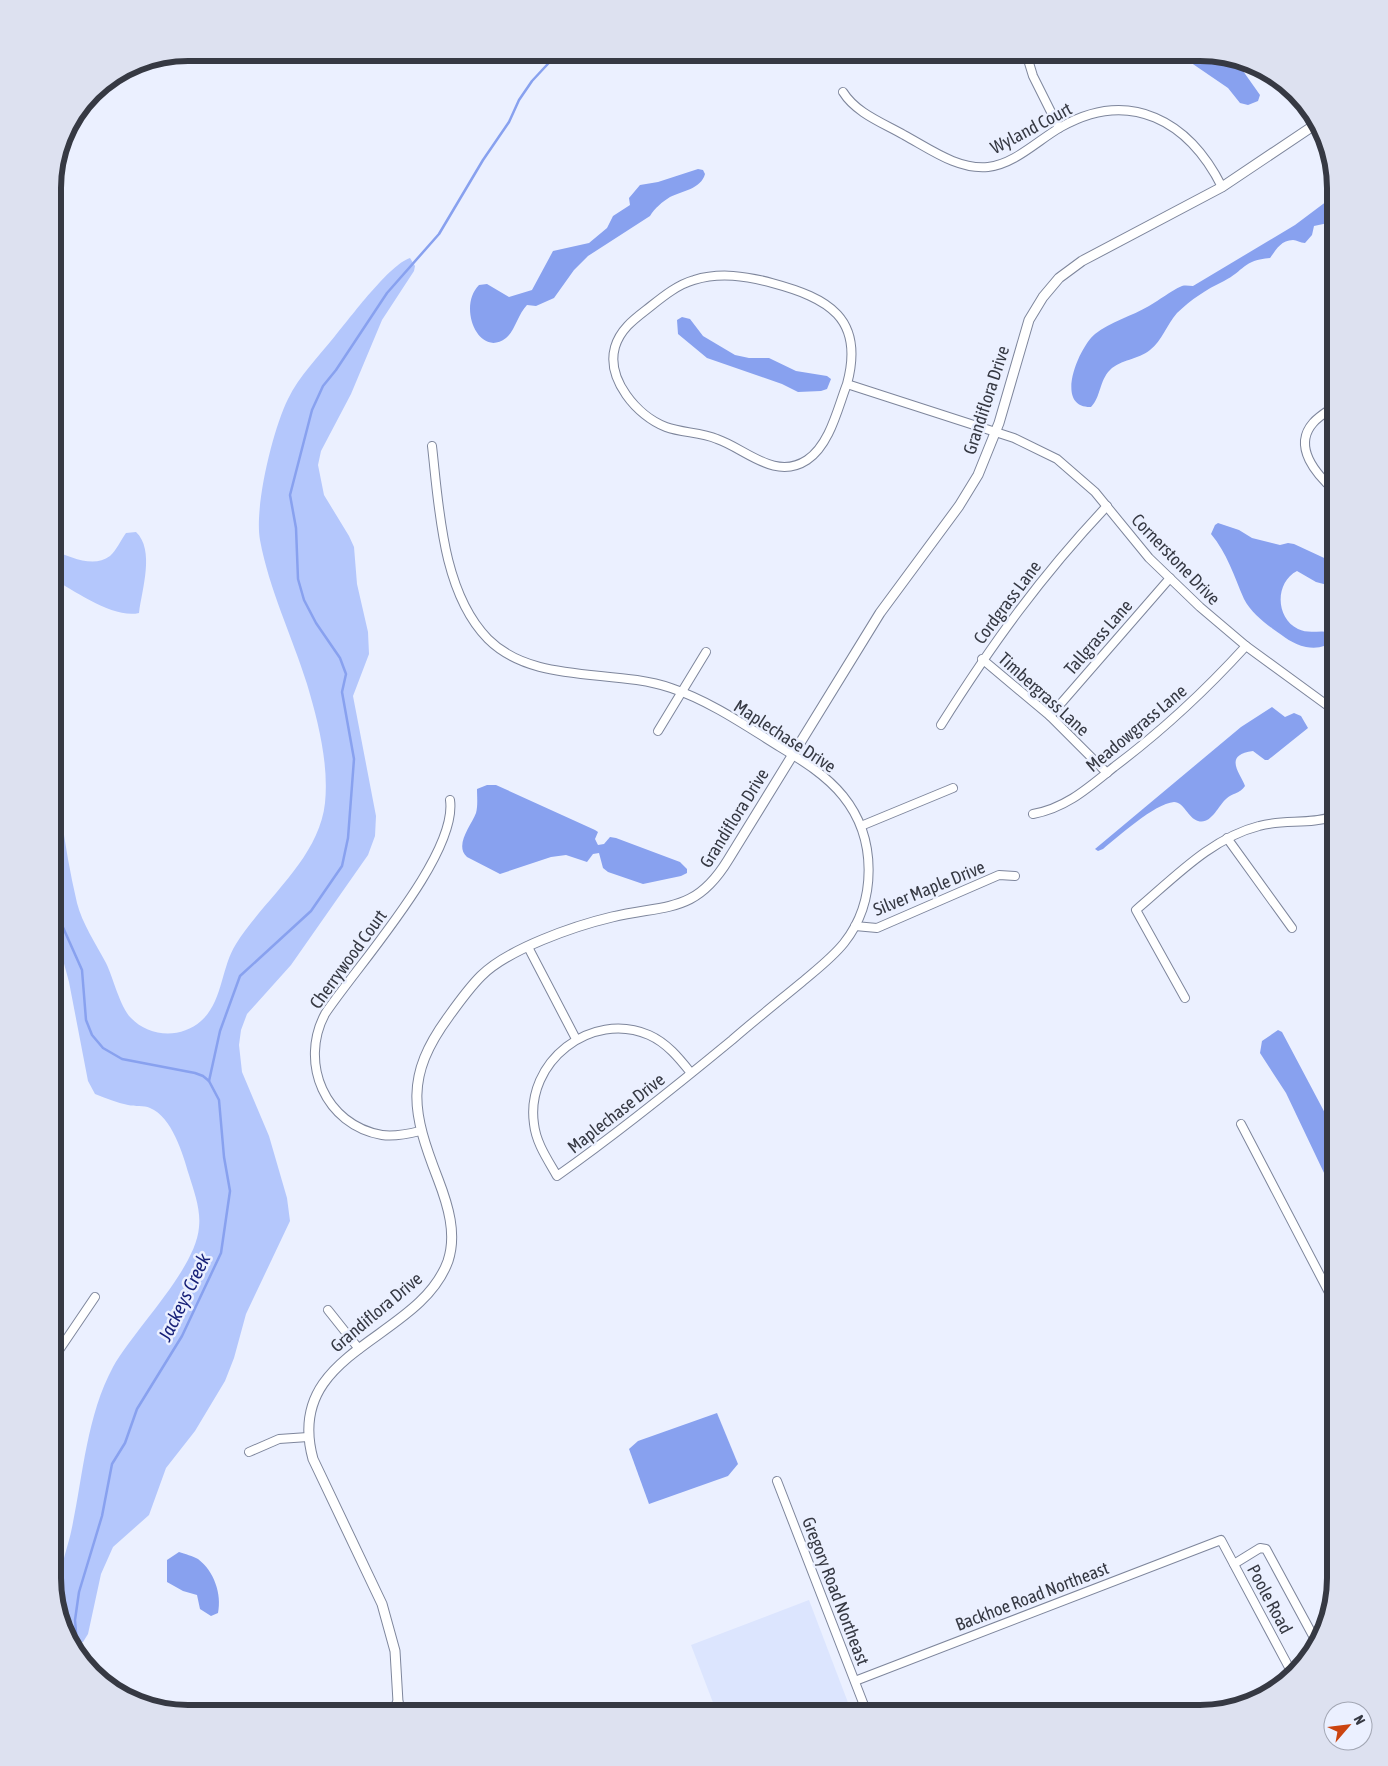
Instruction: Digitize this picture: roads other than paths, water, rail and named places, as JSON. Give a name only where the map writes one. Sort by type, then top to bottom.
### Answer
[{"type":"street","points":[[1029,62],[1039,90],[1059,128]]},
{"type":"street","name":"Wyland Court","points":[[844,92],[859,109],[946,158],[966,165],[983,167],[1003,162],[1059,128],[1083,117],[1103,112],[1136,113],[1155,118],[1181,131],[1194,143],[1222,187]]},
{"type":"street","name":"Grandiflora Drive","points":[[399,1705],[397,1663],[387,1620],[372,1580],[318,1471],[308,1437],[311,1411],[320,1388],[337,1367],[426,1295],[440,1277],[448,1259],[451,1238],[449,1212],[420,1131],[416,1099],[423,1059],[432,1041],[479,977],[506,956],[601,919],[673,907],[702,892],[722,870],[880,613],[968,493],[984,462],[996,432],[1029,320],[1050,288],[1070,268],[1094,253],[1222,187],[1311,127]]},
{"type":"street","points":[[710,276],[750,277],[809,293],[833,309],[843,323],[850,339],[852,360],[847,384],[826,437],[813,456],[791,466],[774,466],[724,441],[672,429],[646,416],[621,385],[615,369],[614,354],[619,337],[630,322],[684,284],[710,276]]},
{"type":"street","name":"Cornerstone Drive","points":[[847,384],[996,432],[1030,445],[1057,459],[1082,478],[1133,539],[1170,578],[1246,646],[1327,704]]},
{"type":"street","points":[[1327,412],[1310,427],[1305,446],[1310,462],[1327,481]]},
{"type":"street","name":"Maplechase Drive","points":[[432,446],[441,527],[447,552],[467,607],[487,638],[508,654],[535,666],[632,678],[683,692],[719,710],[793,755],[834,786],[850,805],[861,826],[868,854],[868,882],[862,909],[855,926],[844,944],[831,957],[691,1073],[557,1176],[538,1138],[534,1126],[533,1104],[542,1073],[556,1055],[576,1040]]},
{"type":"street","name":"Cordgrass Lane","points":[[941,725],[982,659],[1049,570],[1107,506]]},
{"type":"street","name":"Tallgrass Lane","points":[[1050,716],[1170,578]]},
{"type":"street","name":"Meadowgrass Lane","points":[[1033,814],[1065,805],[1107,774],[1178,715],[1246,646]]},
{"type":"street","points":[[658,731],[706,652]]},
{"type":"street","name":"Timbergrass Lane","points":[[982,659],[1050,716],[1107,774]]},
{"type":"street","points":[[861,826],[953,788]]},
{"type":"street","name":"Cherrywood Court","points":[[420,1131],[402,1135],[382,1135],[361,1129],[343,1118],[326,1098],[321,1088],[316,1075],[314,1050],[318,1029],[325,1014],[406,904],[426,872],[449,822],[450,800]]},
{"type":"street","points":[[1185,998],[1136,910],[1208,850],[1227,838],[1266,824],[1310,822],[1327,818]]},
{"type":"street","points":[[1227,838],[1292,928]]},
{"type":"street","name":"Silver Maple Drive","points":[[855,926],[876,928],[999,875],[1015,876]]},
{"type":"street","points":[[528,947],[576,1040],[606,1029],[638,1032],[659,1041],[670,1049],[691,1073]]},
{"type":"street","points":[[1241,1124],[1327,1287]]},
{"type":"street","points":[[61,1346],[94,1297]]},
{"type":"street","points":[[328,1310],[359,1349]]},
{"type":"street","points":[[249,1452],[279,1439],[308,1437]]},
{"type":"street","name":"Gregory Road Northeast","points":[[776,1481],[864,1705]]},
{"type":"street","name":"Backhoe Road Northeast","points":[[855,1681],[1221,1540]]},
{"type":"street","name":"Poole Road","points":[[1221,1540],[1289,1668]]},
{"type":"street","points":[[1234,1564],[1260,1548],[1266,1549],[1313,1636]]},
{"type":"waterway","points":[[209,1081],[220,1031],[240,976],[311,911],[342,866],[348,838],[354,759],[342,692],[346,674],[340,658],[316,623],[304,600],[298,579],[296,528],[290,495],[312,410],[323,386],[336,370],[387,293],[439,234],[483,160],[509,122],[519,100],[532,81],[550,61]]},
{"type":"waterway","name":"Jackeys Creek","points":[[61,924],[82,970],[86,1020],[92,1035],[103,1048],[122,1059],[195,1073],[209,1081],[219,1100],[224,1157],[230,1191],[221,1253],[182,1336],[137,1409],[125,1443],[112,1464],[102,1516],[79,1592],[75,1620],[77,1638]]}]
